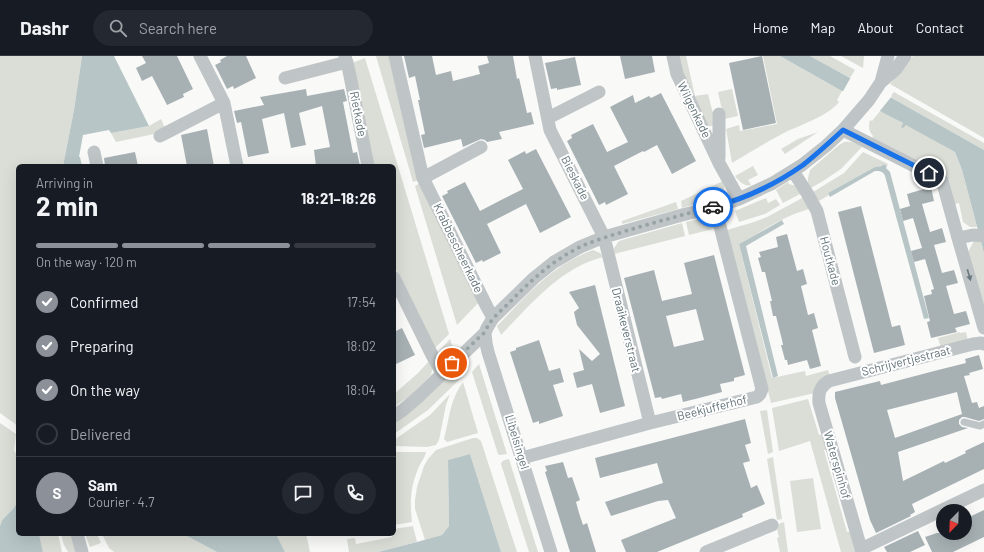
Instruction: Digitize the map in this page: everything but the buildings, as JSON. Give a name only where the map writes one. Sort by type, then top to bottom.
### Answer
[{"type":"street","points":[[200,56],[224,103],[237,164]]},
{"type":"street","name":"Krabbescheerkade","points":[[395,56],[423,178],[493,318]]},
{"type":"street","name":"Bieskade","points":[[535,56],[550,130],[604,237]]},
{"type":"street","name":"Wilgenkade","points":[[673,56],[677,74],[719,163],[739,199]]},
{"type":"street","points":[[881,83],[888,56]]},
{"type":"street","points":[[396,415],[418,397],[485,332],[493,318],[534,278],[554,262],[580,247],[604,237],[715,207],[739,199],[773,183],[802,165],[843,130],[869,100],[881,83],[896,69],[905,56]]},
{"type":"street","name":"Rietkade","points":[[285,78],[346,59],[368,164]]},
{"type":"street","points":[[548,118],[599,92]]},
{"type":"street","points":[[160,136],[224,103]]},
{"type":"street","name":"Wilgenkade","points":[[719,114],[719,163]]},
{"type":"street","points":[[843,130],[942,180],[984,328]]},
{"type":"street","points":[[423,178],[481,147]]},
{"type":"street","points":[[94,152],[97,164]]},
{"type":"street","name":"Houtkade","points":[[793,171],[808,193],[817,211],[855,357]]},
{"type":"street","name":"Beekjufferhof","points":[[522,458],[756,397],[760,394],[762,389],[715,207]]},
{"type":"street","points":[[958,238],[978,236]]},
{"type":"street","name":"Draaikeverstraat","points":[[604,237],[650,424]]},
{"type":"street","points":[[396,282],[442,373]]},
{"type":"street","name":"Libelsingel","points":[[485,332],[488,352],[551,552]]},
{"type":"street","name":"Schrijvertjestraat","points":[[829,381],[973,344],[984,344]]},
{"type":"street","name":"Waterspinhof","points":[[829,381],[821,387],[818,394],[819,403],[861,551]]},
{"type":"street","points":[[861,551],[984,490]]},
{"type":"street","points":[[706,552],[772,525]]},
{"type":"street","points":[[78,536],[82,552]]},
{"type":"lane","points":[[964,422],[980,426],[984,424]]},
{"type":"shaded area","points":[[0,56],[82,56],[74,110],[63,164],[16,164],[16,425],[0,413]]},
{"type":"shaded area","points":[[82,56],[114,56],[149,126],[111,133],[109,130],[83,135],[79,157],[82,164],[63,164],[74,110]]},
{"type":"shaded area","points":[[376,56],[390,56],[419,180],[413,182]]},
{"type":"shaded area","points":[[679,56],[686,56],[695,96],[708,94],[716,125],[706,127],[683,79]]},
{"type":"shaded area","points":[[763,56],[780,56],[842,91],[837,100],[839,102],[819,117],[780,135],[732,163],[726,129],[739,125],[740,131],[777,124]]},
{"type":"shaded area","points":[[780,56],[810,56],[850,78],[890,97],[984,150],[984,253],[962,170],[955,152],[906,125],[903,128],[901,127],[903,123]]},
{"type":"shaded area","points":[[810,56],[830,56],[855,70],[850,78]]},
{"type":"shaded area","points":[[841,56],[864,56],[863,68]]},
{"type":"shaded area","points":[[913,56],[984,56],[984,138],[890,84]]},
{"type":"shaded area","points":[[365,58],[449,334],[435,348],[396,270],[396,164],[373,164],[352,63]]},
{"type":"shaded area","points":[[732,89],[738,116],[724,119],[718,92]]},
{"type":"shaded area","points":[[894,92],[984,143],[984,150],[890,97]]},
{"type":"shaded area","points":[[881,110],[903,123],[901,127],[906,124],[955,152],[962,170],[977,227],[970,227],[963,222],[959,203],[955,204],[947,176],[872,139],[873,136],[869,127],[870,120],[872,121]]},
{"type":"shaded area","points":[[161,119],[166,130],[159,133],[116,142],[111,133],[149,126]]},
{"type":"shaded area","points":[[818,132],[785,154],[781,149],[798,139]]},
{"type":"shaded area","points":[[844,142],[858,144],[862,147],[841,169],[811,188],[808,183],[810,170]]},
{"type":"shaded area","points":[[863,152],[888,164],[887,166],[883,164],[882,166],[875,167],[828,193],[829,195],[819,201],[813,192],[844,173]]},
{"type":"shaded area","points":[[883,164],[887,166],[886,168],[890,172],[929,318],[924,319],[883,173],[880,171],[875,171],[830,197],[828,193],[875,167],[882,166]]},
{"type":"shaded area","points":[[753,166],[758,175],[748,180],[751,185],[740,182],[735,176]]},
{"type":"shaded area","points":[[725,180],[724,189],[720,197],[682,208],[681,201]]},
{"type":"shaded area","points":[[788,182],[789,184],[796,186],[802,193],[783,203],[776,190]]},
{"type":"shaded area","points":[[420,183],[480,301],[457,325],[415,186]]},
{"type":"shaded area","points":[[804,197],[809,209],[782,220],[739,244],[772,378],[805,371],[806,376],[828,370],[830,376],[815,393],[771,403],[727,230],[767,217]]},
{"type":"shaded area","points":[[766,198],[768,203],[776,199],[780,205],[765,214],[739,222],[735,211]]},
{"type":"shaded area","points":[[676,202],[678,209],[622,224],[622,221]]},
{"type":"shaded area","points":[[706,217],[712,220],[717,228],[689,235],[686,222]]},
{"type":"shaded area","points":[[782,220],[784,224],[746,246],[778,376],[773,378],[739,244]]},
{"type":"shaded area","points":[[682,223],[685,236],[614,254],[614,248],[619,241]]},
{"type":"shaded area","points":[[974,241],[981,242],[984,253],[984,313],[968,254]]},
{"type":"shaded area","points":[[593,250],[600,253],[603,257],[587,262],[559,279],[535,300],[501,335],[497,326],[530,292],[553,272],[565,264],[578,256]]},
{"type":"shaded area","points":[[960,332],[966,332],[968,341],[941,348],[938,338]]},
{"type":"shaded area","points":[[450,339],[454,351],[446,355],[438,352]]},
{"type":"shaded area","points":[[430,360],[432,365],[431,375],[412,394],[396,406],[396,392]]},
{"type":"shaded area","points":[[479,364],[507,454],[498,454],[472,372]]},
{"type":"shaded area","points":[[457,365],[462,377],[428,410],[396,433],[396,419]]},
{"type":"shaded area","points":[[463,382],[478,433],[447,442],[444,439],[450,410],[458,389]]},
{"type":"shaded area","points":[[450,394],[446,405],[439,440],[436,445],[427,447],[396,446],[396,439],[430,415]]},
{"type":"shaded area","points":[[808,399],[819,435],[824,434],[828,449],[824,450],[847,532],[852,531],[858,552],[841,552],[810,441],[779,451],[772,408]]},
{"type":"shaded area","points":[[767,410],[773,452],[768,454],[760,411]]},
{"type":"shaded area","points":[[0,423],[16,434],[14,450],[16,454],[16,505],[2,520],[0,526]]},
{"type":"shaded area","points":[[477,438],[481,441],[517,552],[501,552],[470,454],[448,460],[449,526],[442,535],[425,540],[415,509],[417,487],[424,466],[436,450]]},
{"type":"shaded area","points":[[396,452],[426,452],[415,476],[412,489],[412,522],[396,525]]},
{"type":"shaded area","points":[[470,454],[501,552],[378,552],[442,535],[449,526],[448,460]]},
{"type":"shaded area","points":[[773,457],[782,519],[777,520],[767,459]]},
{"type":"shaded area","points":[[509,459],[538,552],[529,552],[501,464],[503,461]]},
{"type":"shaded area","points":[[813,478],[821,529],[797,532],[790,481]]},
{"type":"shaded area","points":[[16,505],[16,536],[39,536],[43,552],[0,552],[0,526],[2,520]]},
{"type":"shaded area","points":[[784,522],[788,552],[780,552],[777,538],[779,537],[776,525]]},
{"type":"shaded area","points":[[413,526],[417,542],[378,552],[349,552],[347,539],[355,538],[356,544],[392,537],[396,536],[396,529]]},
{"type":"shaded area","points":[[39,536],[58,536],[62,552],[43,552]]},
{"type":"shaded area","points":[[62,536],[74,536],[79,551],[68,552]]},
{"type":"shaded area","points":[[86,536],[98,536],[101,543],[90,547]]},
{"type":"shaded area","points":[[103,536],[187,536],[217,552],[114,552],[109,548]]},
{"type":"shaded area","points":[[187,536],[277,536],[285,552],[217,552]]},
{"type":"shaded area","points":[[277,536],[306,536],[310,552],[285,552]]},
{"type":"pier","points":[[851,77],[892,96],[879,112],[842,93]]},
{"type":"way so far","points":[[452,363],[485,332],[493,318],[515,296],[554,262],[580,247],[604,237],[713,207]]},
{"type":"route","points":[[713,207],[739,199],[782,178],[802,165],[843,130],[929,173]]}]
